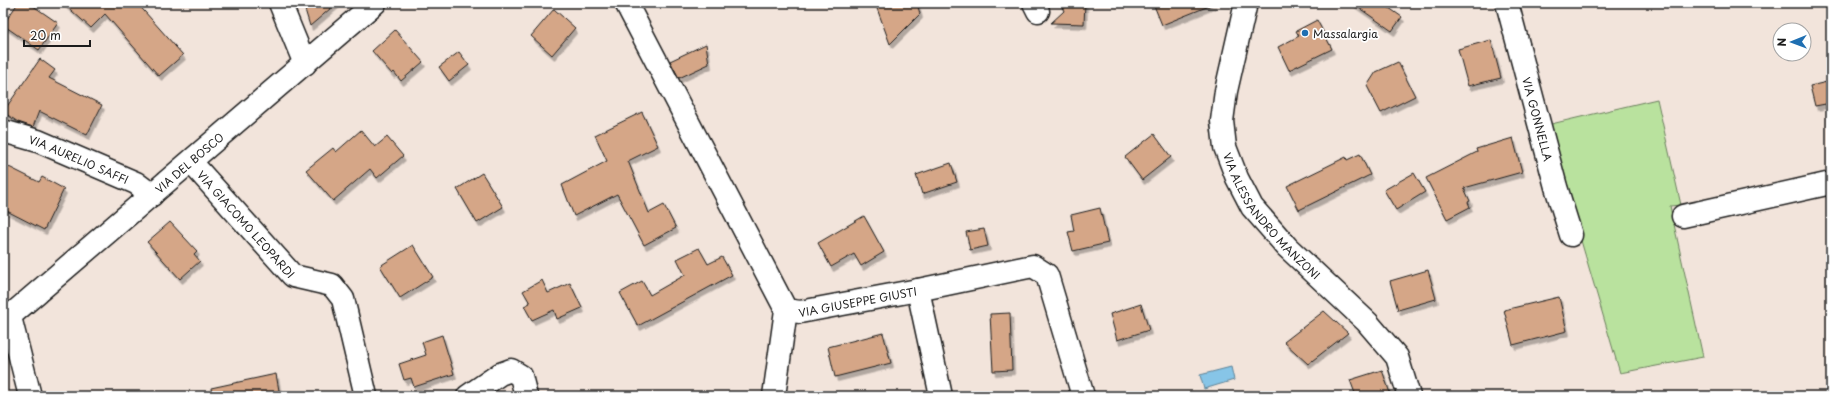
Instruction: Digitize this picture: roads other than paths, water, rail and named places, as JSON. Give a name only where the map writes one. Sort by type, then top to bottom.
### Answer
[{"type":"street","points":[[280,3],[305,64]]},
{"type":"street","name":"VIA DEL BOSCO","points":[[7,320],[375,3]]},
{"type":"street","name":"VIA GIUSEPPE GIUSTI","points":[[626,3],[786,310],[800,312],[918,290],[1033,266],[1047,275],[1083,396]]},
{"type":"street","name":"VIA ALESSANDRO MANZONI","points":[[1246,3],[1226,91],[1222,121],[1225,147],[1237,178],[1252,207],[1287,247],[1367,322],[1397,357],[1409,396]]},
{"type":"street","name":"VIA GONNELLA","points":[[1507,3],[1556,187],[1571,234]]},
{"type":"street","name":"VIA AURELIO SAFFI","points":[[3,131],[38,140],[136,183],[152,195]]},
{"type":"street","name":"VIA GIACOMO LEOPARDI","points":[[191,162],[293,276],[313,282],[332,285],[343,299],[366,396]]},
{"type":"street","points":[[1683,216],[1831,183]]},
{"type":"street","points":[[918,290],[941,396]]},
{"type":"street","points":[[774,396],[786,310]]},
{"type":"street","points":[[7,320],[30,396]]},
{"type":"street","points":[[468,396],[500,374],[511,370],[520,376],[526,396]]},
{"type":"water","points":[[1231,367],[1234,380],[1204,389],[1200,375]]},
{"type":"place","name":"Massalargia","points":[[1305,33]]}]
